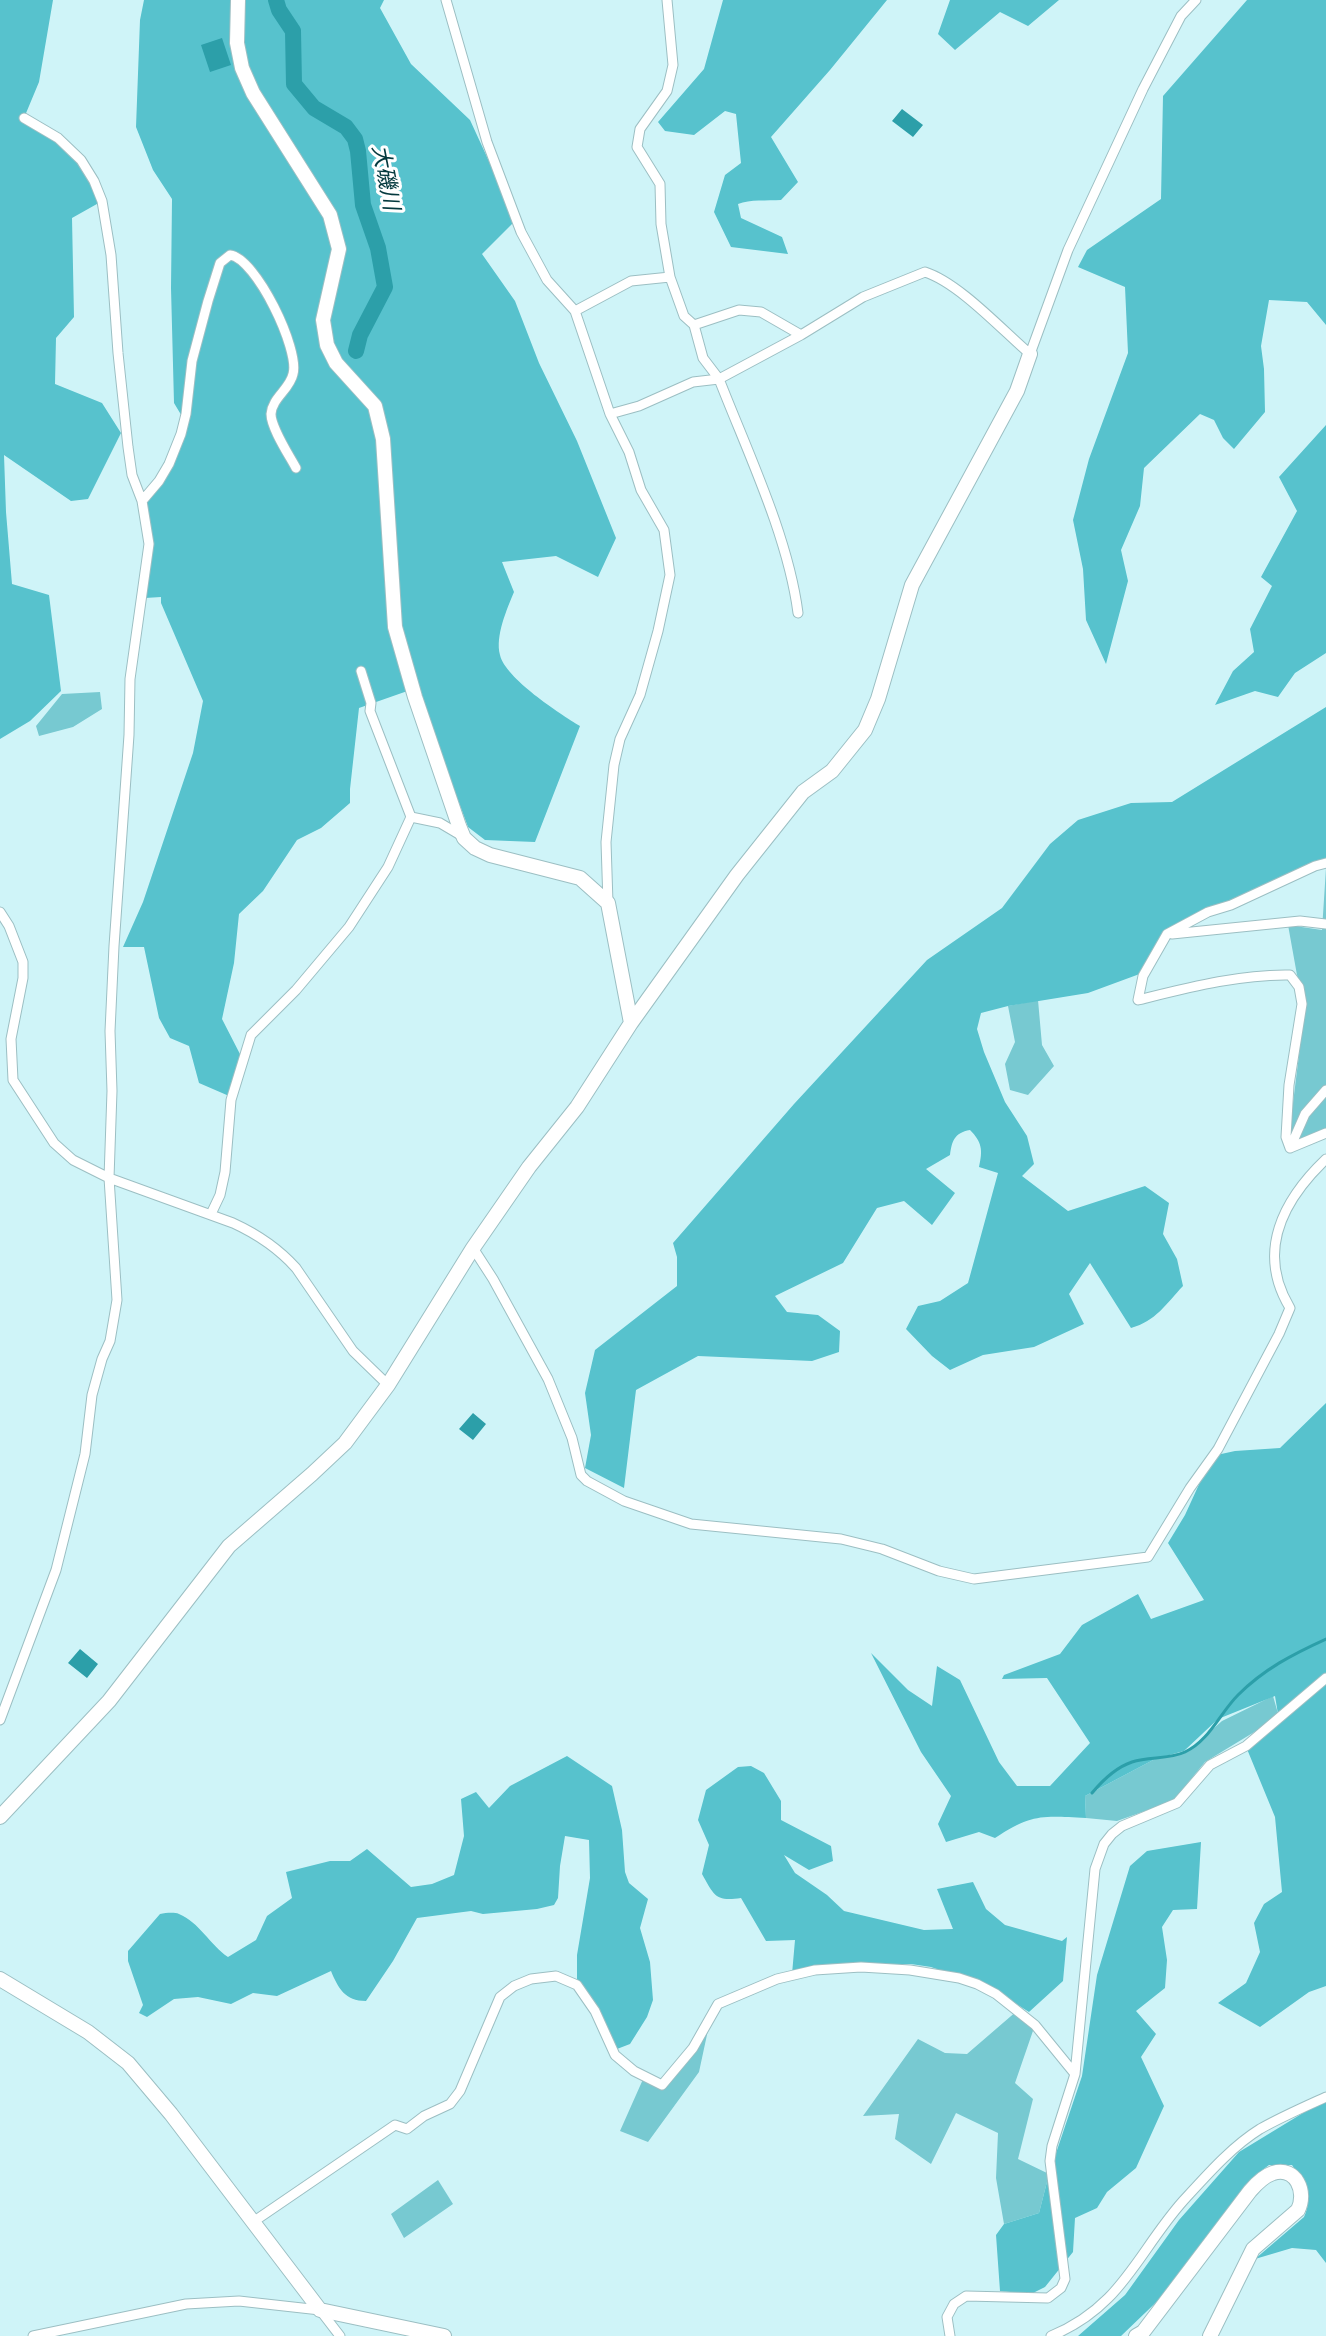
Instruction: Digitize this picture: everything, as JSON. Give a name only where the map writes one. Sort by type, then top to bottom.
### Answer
[{"type":"street","points":[[238,0],[237,43],[253,93],[330,215],[339,249],[323,320],[327,345],[336,363],[375,406],[383,439],[395,627],[436,763],[464,838]]},
{"type":"street","points":[[446,0],[487,142],[521,232],[547,280],[575,311],[610,414],[629,452],[641,490],[664,530],[670,575],[658,632],[640,695],[620,739],[614,765],[606,842],[608,903],[631,1023]]},
{"type":"street","points":[[667,0],[673,65],[667,91],[640,129],[637,147],[660,184],[661,224],[670,277],[684,316],[694,325],[703,358],[718,379],[778,530],[796,593],[798,613]]},
{"type":"street","points":[[1,1814],[109,1701],[229,1546],[345,1443],[387,1385],[473,1248],[529,1167],[577,1107],[631,1023],[769,833],[802,792],[832,771],[866,730],[878,699],[912,585],[1017,391],[1068,250],[1139,97],[1181,16],[1196,0]]},
{"type":"street","points":[[0,1720],[56,1570],[85,1454],[92,1395],[102,1359],[110,1341],[117,1300],[109,1178],[112,1091],[110,1031],[129,735],[130,679],[149,544],[142,501],[132,475],[128,447],[111,255],[102,201],[81,160],[58,138],[24,118]]},
{"type":"street","points":[[142,501],[159,481],[169,464],[181,434],[186,414],[192,361],[208,301],[220,263],[230,255],[242,259],[261,284],[277,312],[293,354],[293,375],[274,403],[271,415],[275,428],[296,468]]},
{"type":"street","points":[[610,414],[639,406],[693,382],[718,379],[801,335],[863,297],[925,272],[935,275],[960,293],[1030,354]]},
{"type":"street","points":[[575,311],[631,281],[670,277]]},
{"type":"street","points":[[694,325],[739,310],[761,312],[801,335]]},
{"type":"street","points":[[212,1214],[220,1195],[225,1172],[231,1100],[251,1035],[296,990],[349,927],[388,867],[411,817],[370,711],[371,703],[361,671]]},
{"type":"street","points":[[411,817],[440,823],[475,848],[490,855],[580,878],[608,903]]},
{"type":"street","points":[[1290,1148],[1286,1137],[1289,1085],[1302,1004],[1299,987],[1290,975],[1266,975],[1188,988],[1138,1000],[1143,976],[1167,934],[1208,912],[1231,905],[1326,863]]},
{"type":"street","points":[[0,912],[9,926],[23,962],[23,978],[11,1039],[13,1080],[54,1143],[73,1160],[109,1178],[212,1214],[252,1232],[287,1257],[297,1268],[353,1351],[387,1385]]},
{"type":"street","points":[[1167,934],[1300,921],[1326,924]]},
{"type":"street","points":[[1290,1148],[1305,1114],[1326,1090]]},
{"type":"street","points":[[1290,1148],[1326,1133]]},
{"type":"street","points":[[473,1248],[494,1279],[548,1379],[572,1438],[580,1475],[587,1481],[624,1501],[691,1524],[841,1539],[882,1549],[939,1571],[974,1579],[1002,1577],[1148,1557],[1190,1488],[1218,1449],[1280,1334],[1290,1308],[1280,1291],[1275,1263],[1275,1246],[1282,1216],[1311,1173],[1326,1159]]},
{"type":"street","points":[[950,2336],[947,2317],[954,2304],[966,2296],[1048,2298],[1060,2288],[1065,2278],[1050,2161],[1052,2146],[1075,2074],[1095,1869],[1104,1844],[1122,1826],[1177,1803],[1210,1765],[1246,1746],[1326,1678]]},
{"type":"street","points":[[253,2222],[394,2125],[407,2129],[424,2116],[450,2104],[460,2091],[500,1997],[513,1986],[531,1978],[556,1976],[577,1985],[595,2011],[615,2055],[634,2071],[662,2085],[693,2048],[718,2004],[777,1978],[814,1971],[861,1967],[959,1978],[977,1984],[996,1994],[1035,2025],[1075,2074]]},
{"type":"street","points":[[0,1979],[88,2032],[128,2063],[171,2114],[340,2336]]},
{"type":"street","points":[[1051,2336],[1065,2330],[1105,2303],[1120,2288],[1182,2202],[1234,2148],[1260,2130],[1326,2097]]},
{"type":"street","points":[[1136,2336],[1143,2332],[1250,2191],[1272,2173],[1291,2174],[1299,2182],[1302,2203],[1298,2210],[1253,2249],[1210,2336]]},
{"type":"street","points":[[33,2336],[186,2304],[239,2301],[320,2310],[444,2336]]},
{"type":"shaded area","points":[[0,0],[53,0],[39,82],[24,118],[69,148],[104,200],[72,218],[74,317],[56,338],[55,384],[102,403],[121,433],[88,499],[71,501],[4,455],[12,584],[49,595],[61,691],[30,721],[0,739]]},
{"type":"shaded area","points":[[144,0],[384,0],[380,8],[411,64],[470,120],[516,220],[482,254],[515,301],[539,363],[577,441],[616,538],[598,577],[556,556],[502,562],[514,592],[499,640],[500,655],[504,664],[534,695],[580,726],[535,842],[485,840],[468,827],[416,688],[359,708],[350,803],[321,828],[297,840],[263,891],[239,914],[234,963],[222,1019],[242,1058],[236,1099],[199,1083],[189,1046],[170,1038],[159,1018],[144,947],[123,947],[143,902],[193,753],[203,701],[161,603],[161,597],[145,598],[147,496],[186,423],[174,403],[171,288],[172,199],[153,170],[136,127],[140,20]]},
{"type":"shaded area","points":[[723,0],[887,0],[771,137],[798,182],[781,200],[738,204],[741,218],[782,237],[788,254],[731,247],[714,212],[725,175],[741,163],[736,114],[725,111],[694,135],[665,131],[658,122],[704,69]]},
{"type":"shaded area","points":[[950,0],[1059,0],[1028,26],[1000,12],[955,50],[938,34]]},
{"type":"shaded area","points":[[1247,0],[1326,0],[1326,325],[1307,302],[1269,300],[1261,346],[1265,412],[1234,449],[1223,438],[1214,420],[1200,414],[1144,468],[1140,506],[1121,550],[1128,581],[1106,664],[1086,620],[1083,569],[1073,520],[1089,459],[1128,353],[1125,287],[1078,267],[1087,250],[1161,199],[1163,96]]},
{"type":"shaded area","points":[[222,38],[231,65],[210,72],[201,45]]},
{"type":"shaded area","points":[[902,109],[923,125],[913,137],[892,121]]},
{"type":"shaded area","points":[[1326,425],[1326,653],[1295,673],[1278,697],[1255,691],[1215,705],[1233,671],[1254,652],[1250,629],[1272,586],[1261,577],[1297,511],[1279,477]]},
{"type":"shaded area","points":[[100,692],[102,709],[73,727],[39,736],[36,726],[62,694]]},
{"type":"shaded area","points":[[1326,707],[1326,867],[1280,882],[1177,929],[1145,972],[1088,993],[1008,1006],[981,1013],[977,1029],[984,1052],[1005,1102],[1027,1136],[1034,1164],[1022,1176],[1068,1211],[1145,1186],[1169,1203],[1163,1234],[1177,1259],[1183,1286],[1166,1305],[1147,1321],[1131,1328],[1090,1263],[1069,1294],[1084,1324],[1034,1347],[983,1355],[950,1370],[932,1356],[906,1329],[918,1306],[940,1301],[968,1283],[998,1173],[979,1167],[981,1151],[979,1142],[970,1130],[965,1131],[955,1138],[950,1155],[926,1169],[955,1193],[932,1225],[904,1201],[877,1208],[843,1263],[775,1296],[787,1312],[818,1315],[840,1331],[839,1352],[812,1361],[698,1356],[636,1390],[624,1488],[585,1468],[591,1435],[585,1393],[595,1350],[677,1286],[677,1257],[673,1243],[794,1104],[927,960],[1002,908],[1050,844],[1078,820],[1131,803],[1172,802]]},
{"type":"shaded area","points":[[1326,868],[1326,1132],[1288,1143],[1306,999],[1297,975],[1288,925],[1322,930]]},
{"type":"shaded area","points":[[1038,1000],[1042,1045],[1054,1066],[1028,1095],[1010,1090],[1005,1064],[1015,1042],[1008,1006]]},
{"type":"shaded area","points":[[1326,1403],[1326,1986],[1309,1992],[1260,2027],[1218,2003],[1246,1983],[1260,1952],[1254,1923],[1264,1904],[1282,1892],[1275,1817],[1247,1749],[1279,1720],[1275,1696],[1218,1719],[1184,1751],[1155,1759],[1085,1796],[1086,1818],[1039,1818],[1019,1824],[995,1838],[979,1832],[946,1842],[938,1824],[951,1796],[921,1752],[871,1653],[908,1690],[932,1706],[937,1666],[960,1680],[999,1762],[1017,1786],[1050,1786],[1090,1743],[1047,1678],[1002,1679],[1004,1675],[1060,1654],[1082,1625],[1138,1594],[1151,1619],[1204,1600],[1168,1543],[1185,1515],[1212,1456],[1235,1451],[1280,1448]]},
{"type":"shaded area","points":[[473,1413],[486,1424],[473,1440],[459,1429]]},
{"type":"shaded area","points":[[80,1649],[98,1664],[87,1678],[68,1663]]},
{"type":"shaded area","points":[[1273,1696],[1279,1717],[1205,1762],[1173,1801],[1117,1821],[1086,1818],[1085,1796],[1155,1759],[1189,1750],[1222,1721]]},
{"type":"shaded area","points":[[567,1756],[612,1786],[622,1830],[625,1872],[629,1883],[648,1899],[640,1928],[650,1962],[653,2000],[647,2017],[630,2044],[617,2049],[577,1979],[577,1955],[590,1878],[589,1840],[565,1836],[558,1898],[554,1905],[537,1909],[483,1914],[471,1911],[417,1918],[393,1961],[366,2001],[353,1999],[343,1992],[331,1971],[277,1996],[253,1993],[231,2004],[198,1997],[174,1999],[147,2017],[139,2013],[143,2005],[128,1961],[128,1951],[160,1914],[175,1913],[193,1922],[228,1957],[256,1940],[267,1916],[292,1898],[286,1872],[330,1861],[350,1861],[367,1849],[411,1887],[432,1884],[454,1875],[464,1836],[461,1799],[476,1792],[489,1808],[510,1786]]},
{"type":"shaded area","points":[[751,1766],[764,1773],[781,1801],[781,1820],[831,1846],[833,1861],[809,1870],[784,1855],[795,1873],[827,1895],[844,1911],[924,1930],[953,1929],[937,1889],[973,1882],[986,1909],[1005,1925],[1062,1941],[1067,1937],[1063,1981],[1029,2012],[991,1988],[931,1967],[911,1964],[825,1965],[792,1974],[795,1940],[766,1941],[741,1898],[720,1898],[713,1892],[702,1874],[709,1845],[698,1820],[706,1790],[738,1767]]},
{"type":"shaded area","points":[[1201,1842],[1197,1909],[1173,1910],[1162,1927],[1167,1960],[1165,1988],[1136,2011],[1156,2034],[1141,2057],[1164,2106],[1136,2168],[1107,2192],[1097,2208],[1075,2218],[1073,2252],[1045,2287],[1031,2294],[1000,2291],[996,2235],[1004,2224],[1039,2213],[1049,2174],[1082,2076],[1097,1975],[1130,1866],[1147,1851]]},
{"type":"shaded area","points":[[1018,2010],[1035,2025],[1015,2083],[1033,2099],[1018,2159],[1049,2174],[1039,2213],[1004,2224],[996,2178],[998,2133],[956,2113],[931,2164],[895,2139],[899,2114],[863,2116],[918,2039],[945,2053],[967,2054]]},
{"type":"shaded area","points":[[711,2016],[699,2072],[648,2142],[620,2131],[644,2077],[662,2085]]},
{"type":"shaded area","points":[[1326,2099],[1326,2263],[1316,2250],[1292,2248],[1255,2259],[1304,2217],[1307,2209],[1308,2196],[1304,2183],[1292,2165],[1269,2165],[1240,2192],[1170,2289],[1121,2336],[1078,2336],[1125,2295],[1179,2220],[1239,2152]]},
{"type":"shaded area","points":[[438,2180],[453,2204],[404,2238],[391,2214]]},
{"type":"waterway","name":"大磯川","points":[[276,0],[279,10],[293,31],[294,84],[314,108],[346,127],[355,139],[358,151],[363,205],[378,248],[385,287],[360,335],[356,351]]},
{"type":"waterway","points":[[1092,1793],[1110,1775],[1126,1764],[1179,1754],[1193,1747],[1208,1734],[1238,1695],[1258,1677],[1291,1656],[1326,1639]]}]
